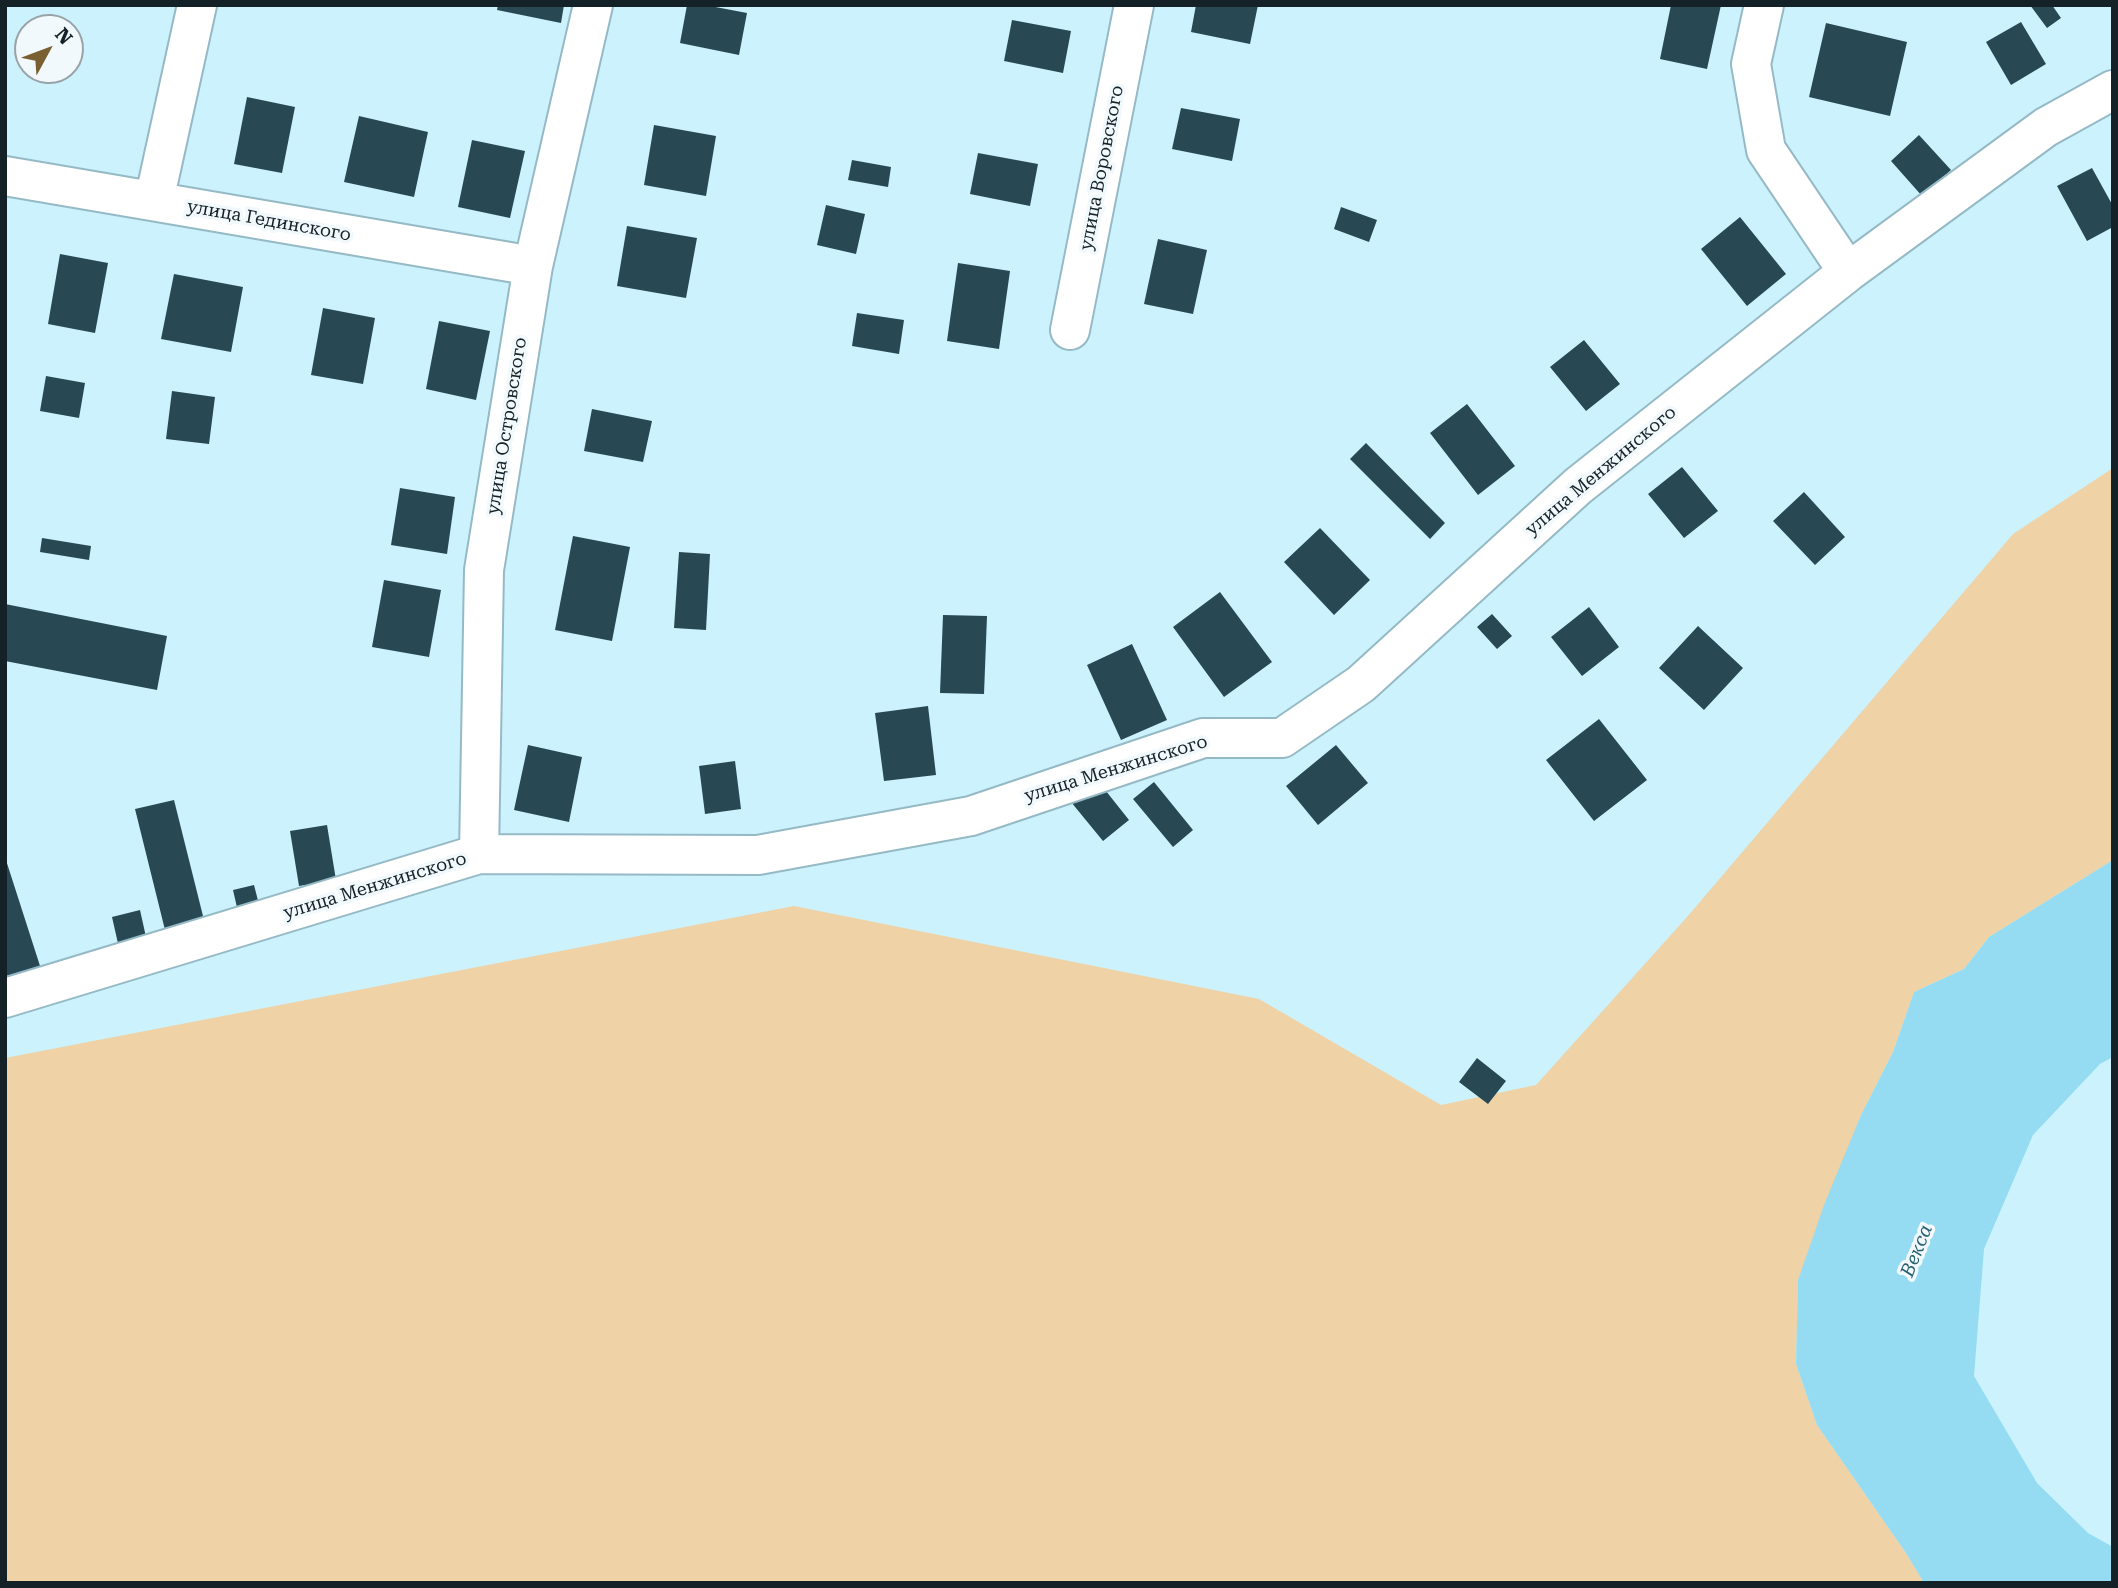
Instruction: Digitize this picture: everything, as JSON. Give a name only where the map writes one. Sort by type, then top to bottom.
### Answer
[{"type":"street","points":[[154,201],[197,5]]},
{"type":"street","name":"улица Островского","points":[[479,854],[484,570],[533,266],[593,5]]},
{"type":"street","name":"улица Воровского","points":[[1070,330],[1134,5]]},
{"type":"street","points":[[1765,5],[1751,64],[1766,150],[1848,272]]},
{"type":"street","name":"улица Менжинского","points":[[5,998],[479,854],[758,855],[971,816],[1203,738],[1282,738],[1361,684],[1578,486],[1848,272],[2046,127],[2113,90]]},
{"type":"street","name":"улица Гединского","points":[[5,176],[533,266]]},
{"type":"shaded area","points":[[2113,468],[2113,860],[1989,937],[1964,969],[1914,992],[1893,1052],[1861,1115],[1798,1280],[1796,1364],[1817,1425],[1924,1583],[5,1583],[5,1058],[794,906],[1259,999],[1441,1105],[1536,1085],[1687,917],[2013,534]]},
{"type":"water","name":"Векса","points":[[2113,860],[2113,1057],[2100,1064],[2033,1135],[1984,1249],[1974,1376],[2037,1483],[2088,1533],[2113,1547],[2113,1583],[1924,1583],[1817,1425],[1796,1364],[1798,1280],[1824,1205],[1861,1115],[1893,1052],[1914,992],[1964,969],[1989,937]]},
{"type":"building","points":[[498,5],[564,5],[561,23],[497,10]]},
{"type":"building","points":[[687,5],[705,5],[747,13],[739,55],[680,43]]},
{"type":"building","points":[[1196,5],[1258,5],[1250,44],[1191,32]]},
{"type":"building","points":[[1671,5],[1721,5],[1707,69],[1660,59]]},
{"type":"building","points":[[2030,5],[2052,5],[2061,18],[2047,28]]},
{"type":"building","points":[[1012,20],[1071,31],[1063,73],[1004,61]]},
{"type":"building","points":[[2021,22],[2046,64],[2011,85],[1986,42]]},
{"type":"building","points":[[1826,23],[1907,42],[1890,116],[1809,97]]},
{"type":"building","points":[[247,97],[295,107],[282,173],[234,164]]},
{"type":"building","points":[[1181,108],[1240,119],[1232,161],[1172,149]]},
{"type":"building","points":[[359,116],[428,132],[414,197],[344,182]]},
{"type":"building","points":[[654,125],[716,136],[706,196],[644,185]]},
{"type":"building","points":[[1919,135],[1951,170],[1922,196],[1891,161]]},
{"type":"building","points":[[472,140],[525,151],[510,218],[458,207]]},
{"type":"building","points":[[978,153],[1038,164],[1030,206],[970,194]]},
{"type":"building","points":[[852,160],[891,167],[888,187],[848,180]]},
{"type":"building","points":[[2092,168],[2113,206],[2113,227],[2087,241],[2057,186]]},
{"type":"building","points":[[826,205],[865,214],[856,254],[817,245]]},
{"type":"building","points":[[1341,207],[1377,220],[1369,242],[1334,229]]},
{"type":"building","points":[[1740,217],[1786,274],[1747,306],[1701,249]]},
{"type":"building","points":[[627,226],[697,238],[686,298],[617,286]]},
{"type":"building","points":[[1158,239],[1207,250],[1193,314],[1144,304]]},
{"type":"building","points":[[60,254],[108,263],[95,333],[48,324]]},
{"type":"building","points":[[958,263],[1010,271],[999,349],[947,341]]},
{"type":"building","points":[[174,274],[243,287],[231,352],[161,339]]},
{"type":"building","points":[[323,308],[375,318],[363,384],[311,375]]},
{"type":"building","points":[[857,313],[904,320],[899,354],[852,346]]},
{"type":"building","points":[[439,321],[490,331],[476,400],[426,389]]},
{"type":"building","points":[[1584,340],[1620,384],[1586,411],[1550,367]]},
{"type":"building","points":[[46,376],[85,383],[79,418],[40,411]]},
{"type":"building","points":[[172,391],[215,397],[209,444],[166,439]]},
{"type":"building","points":[[1467,404],[1515,466],[1478,495],[1430,433]]},
{"type":"building","points":[[592,409],[652,421],[643,462],[584,451]]},
{"type":"building","points":[[1366,443],[1445,523],[1430,539],[1350,459]]},
{"type":"building","points":[[1682,467],[1718,511],[1684,538],[1648,494]]},
{"type":"building","points":[[400,488],[455,497],[447,554],[391,545]]},
{"type":"building","points":[[1804,492],[1845,537],[1815,565],[1773,521]]},
{"type":"building","points":[[1320,528],[1370,580],[1334,615],[1284,562]]},
{"type":"building","points":[[573,536],[630,547],[612,641],[555,630]]},
{"type":"building","points":[[42,538],[91,546],[89,560],[40,552]]},
{"type":"building","points":[[679,552],[710,554],[706,630],[674,628]]},
{"type":"building","points":[[384,580],[441,590],[429,657],[372,647]]},
{"type":"building","points":[[1220,592],[1272,662],[1224,697],[1173,627]]},
{"type":"building","points":[[5,604],[167,636],[157,690],[5,661]]},
{"type":"building","points":[[1589,607],[1619,647],[1582,676],[1551,637]]},
{"type":"building","points":[[1492,614],[1512,636],[1497,649],[1477,627]]},
{"type":"building","points":[[943,615],[987,616],[984,694],[940,693]]},
{"type":"building","points":[[1698,626],[1743,668],[1704,710],[1659,668]]},
{"type":"building","points":[[1132,644],[1167,720],[1121,740],[1087,665]]},
{"type":"building","points":[[928,706],[936,775],[884,781],[875,713]]},
{"type":"building","points":[[1599,719],[1647,780],[1594,821],[1546,760]]},
{"type":"building","points":[[528,745],[582,757],[569,822],[514,810]]},
{"type":"building","points":[[1336,745],[1368,783],[1318,825],[1286,786]]},
{"type":"building","points":[[735,761],[741,809],[705,814],[699,766]]},
{"type":"building","points":[[1098,781],[1129,820],[1103,841],[1071,802]]},
{"type":"building","points":[[1154,782],[1193,830],[1173,847],[1133,799]]},
{"type":"building","points":[[174,800],[205,924],[166,934],[135,809]]},
{"type":"building","points":[[327,825],[336,880],[299,886],[290,831]]},
{"type":"building","points":[[5,857],[41,969],[5,980]]},
{"type":"building","points":[[254,885],[263,920],[241,925],[233,890]]},
{"type":"building","points":[[140,910],[150,955],[122,961],[112,917]]},
{"type":"building","points":[[1477,1058],[1506,1081],[1488,1104],[1459,1082]]}]
